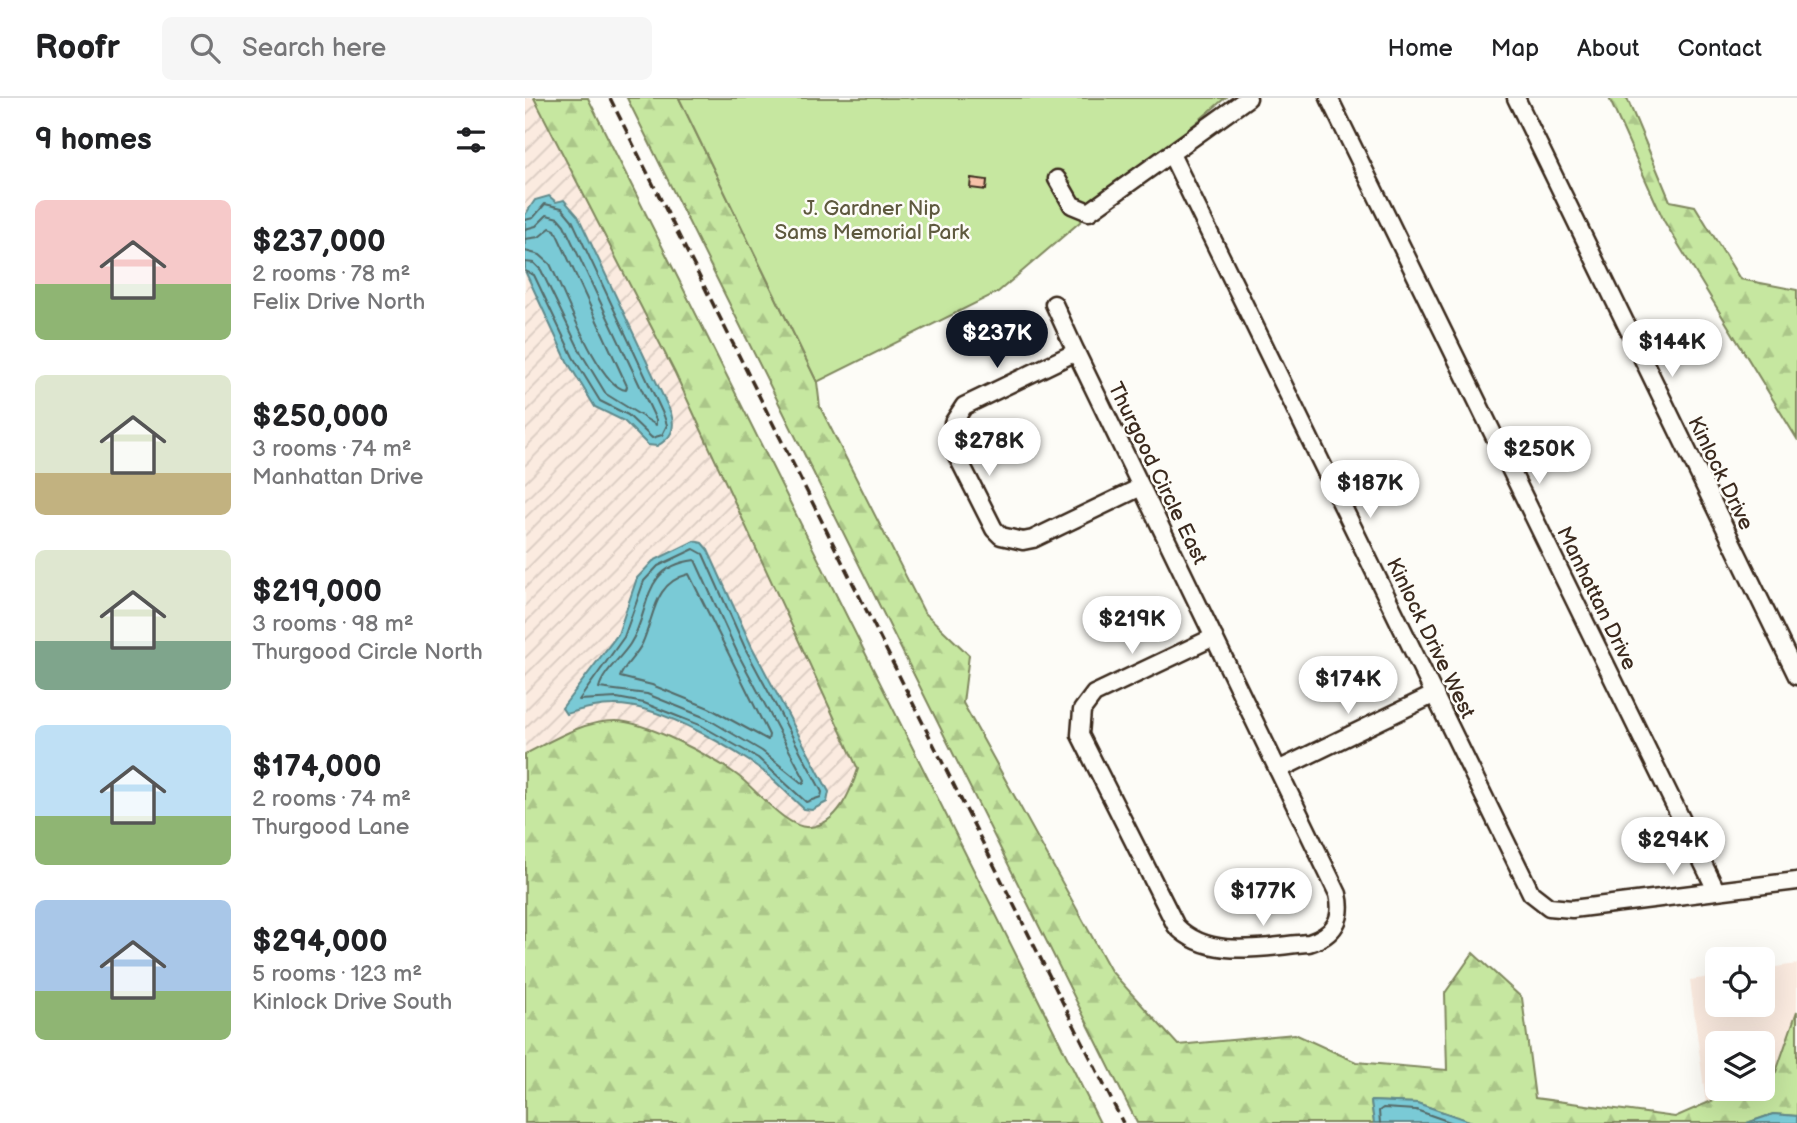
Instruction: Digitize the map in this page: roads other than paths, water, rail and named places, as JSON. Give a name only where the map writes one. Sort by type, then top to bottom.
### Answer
[{"type":"street","points":[[1057,179],[1072,205],[1089,212],[1100,208],[1248,98]]},
{"type":"street","name":"Manhattan Drive","points":[[1329,98],[1716,890]]},
{"type":"street","name":"Kinlock Drive","points":[[1516,98],[1797,676]]},
{"type":"street","name":"Kinlock Drive West","points":[[1171,154],[1531,893],[1549,907],[1572,909],[1716,890]]},
{"type":"street","name":"Thurgood Circle East","points":[[1054,304],[1338,894],[1340,916],[1335,927],[1320,940],[1310,943],[1223,948],[1194,941],[1176,926],[1080,735],[1082,710],[1094,694],[1214,637]]},
{"type":"street","points":[[1076,352],[964,406],[953,423],[951,444],[994,529],[1012,539],[1033,538],[1141,486]]},
{"type":"street","points":[[1278,771],[1435,694]]},
{"type":"street","points":[[1716,890],[1797,881]]},
{"type":"water","points":[[549,196],[556,202],[564,200],[578,216],[671,413],[671,433],[657,446],[648,445],[624,421],[595,407],[567,361],[525,271],[525,215],[535,200]]},
{"type":"water","points":[[694,541],[702,543],[708,550],[752,647],[829,792],[827,802],[812,810],[804,809],[766,773],[738,754],[667,717],[630,706],[602,706],[566,714],[562,708],[618,634],[637,578],[653,561]]},
{"type":"water","points":[[1371,1101],[1417,1103],[1475,1123],[1374,1123]]},
{"type":"water","points":[[1773,1114],[1797,1116],[1797,1123],[1747,1123]]},
{"type":"railway","points":[[610,98],[1123,1123]]},
{"type":"park label","name":"J. Gardner Nip Sams Memorial Park","points":[[872,220]]}]
